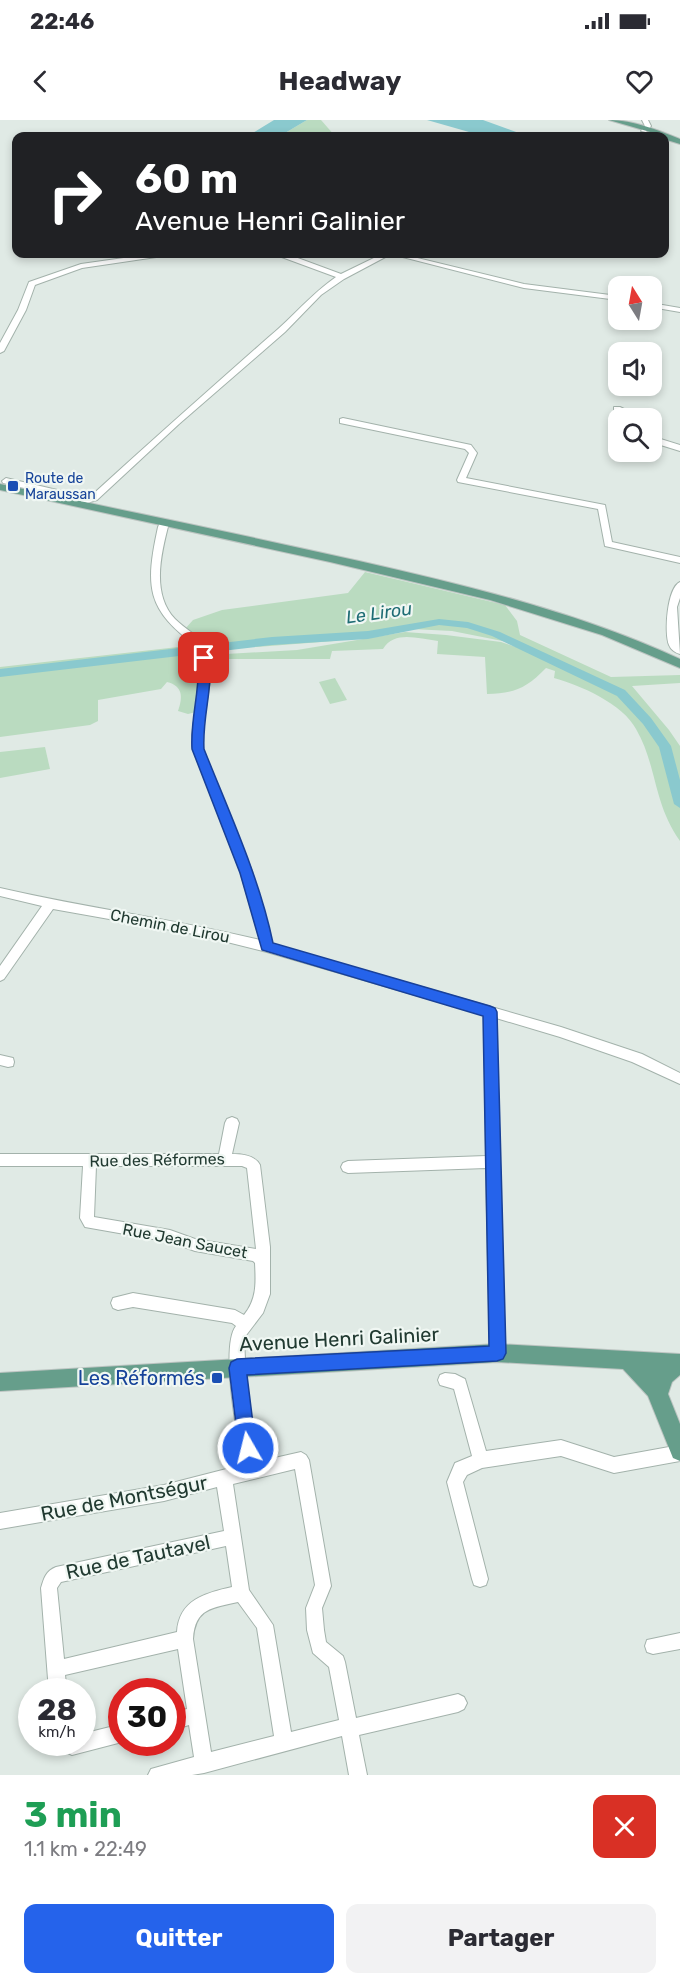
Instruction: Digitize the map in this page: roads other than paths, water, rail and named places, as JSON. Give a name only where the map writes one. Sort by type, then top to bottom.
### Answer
[{"type":"main road","points":[[613,120],[645,127]]},
{"type":"main road","points":[[2,483],[473,591],[562,616],[680,666]]},
{"type":"main road","name":"Avenue Henri Galinier","points":[[0,1382],[497,1353],[624,1359],[680,1365]]},
{"type":"main road","points":[[624,1359],[643,1372],[658,1392],[680,1452]]},
{"type":"main road","name":"Avenue Henri Galinier","points":[[658,1392],[667,1372],[680,1365]]},
{"type":"street","points":[[0,351],[29,296],[32,285],[81,266],[136,258]]},
{"type":"street","points":[[292,258],[341,277]]},
{"type":"street","points":[[2,483],[87,500],[94,498],[176,422],[274,337],[318,293],[341,277],[379,258]]},
{"type":"street","points":[[410,258],[524,286],[608,297]]},
{"type":"street","points":[[662,306],[680,310]]},
{"type":"street","points":[[343,421],[468,447],[473,453],[460,480],[602,507],[608,544],[680,560]]},
{"type":"street","points":[[662,442],[680,448]]},
{"type":"street","points":[[165,522],[154,572],[154,590],[160,605],[172,622],[204,652],[206,673],[197,735],[198,749],[247,873],[267,947]]},
{"type":"street","points":[[680,585],[672,606],[674,645],[680,651]]},
{"type":"street","name":"Chemin de Lirou","points":[[0,892],[50,904],[145,919],[267,947],[561,1032],[637,1058],[680,1079]]},
{"type":"street","points":[[0,976],[50,904]]},
{"type":"street","points":[[490,1012],[497,1353]]},
{"type":"street","points":[[225,1158],[232,1123]]},
{"type":"street","name":"Rue des Réformes","points":[[0,1160],[225,1158],[243,1160],[253,1165],[263,1247],[262,1260]]},
{"type":"street","name":"Rue Jean Saucet","points":[[90,1161],[87,1218],[90,1223],[170,1236],[195,1245],[256,1255],[262,1260],[264,1294],[258,1310],[237,1336],[237,1368]]},
{"type":"street","points":[[348,1167],[493,1162]]},
{"type":"street","points":[[118,1303],[133,1300],[235,1317],[246,1325]]},
{"type":"street","points":[[237,1368],[251,1471]]},
{"type":"street","points":[[445,1380],[460,1384],[481,1460]]},
{"type":"street","points":[[480,1579],[456,1482],[461,1469],[481,1460],[561,1448],[614,1465],[680,1452]]},
{"type":"street","name":"Rue de Montségur","points":[[0,1521],[164,1493],[301,1460],[323,1586],[312,1608],[319,1647],[337,1662],[349,1726]]},
{"type":"street","points":[[224,1479],[241,1593],[265,1624],[284,1743]]},
{"type":"street","name":"Rue de Tautavel","points":[[57,1678],[49,1588],[56,1575],[232,1537]]},
{"type":"street","points":[[204,1764],[185,1639],[186,1622],[193,1609],[200,1604],[241,1593]]},
{"type":"street","points":[[56,1669],[185,1639]]},
{"type":"street","points":[[653,1646],[680,1641]]},
{"type":"street","points":[[157,1775],[349,1726],[357,1727],[458,1703]]},
{"type":"street","points":[[186,1718],[197,1715]]},
{"type":"street","points":[[349,1726],[358,1775]]},
{"type":"water","points":[[274,120],[307,120],[287,132],[254,132]]},
{"type":"water","points":[[427,120],[483,120],[516,132],[469,132]]},
{"type":"waterway","name":"Le Lirou","points":[[0,673],[272,641],[368,635],[439,622],[468,625],[496,634],[621,693],[647,721],[665,746],[680,804]]},
{"type":"place","name":"Route de Maraussan","points":[[13,486]]},
{"type":"place","name":"Les Réformés","points":[[217,1378]]}]
